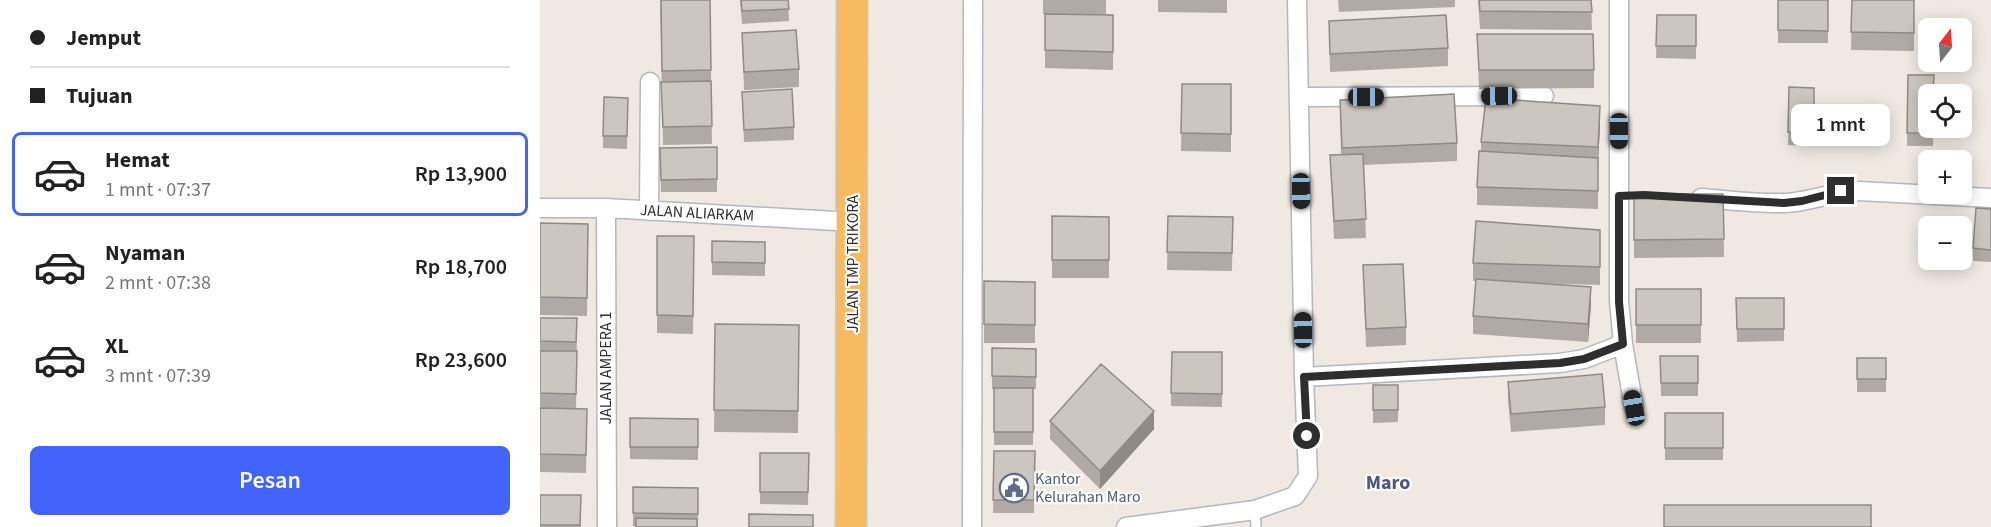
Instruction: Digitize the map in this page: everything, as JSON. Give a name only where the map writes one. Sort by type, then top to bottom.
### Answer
[{"type":"highway","name":"JALAN TMP TRIKORA","points":[[851,527],[852,0]]},
{"type":"street","points":[[972,527],[973,0]]},
{"type":"street","points":[[1126,527],[1256,519],[1295,496],[1308,476],[1297,0]]},
{"type":"street","points":[[1620,0],[1627,196],[1619,302],[1623,344],[1634,408]]},
{"type":"street","points":[[650,82],[650,211]]},
{"type":"street","points":[[1299,97],[1544,96]]},
{"type":"street","points":[[1679,197],[1784,203],[1841,191],[1859,191],[1991,198]]},
{"type":"street","name":"JALAN ALIARKAM","points":[[540,208],[606,208],[853,222]]},
{"type":"street","name":"JALAN AMPERA 1","points":[[606,208],[607,527]]},
{"type":"street","points":[[1304,377],[1560,363],[1584,359],[1623,344]]},
{"type":"building","points":[[661,0],[710,0],[711,70],[662,71]]},
{"type":"building","points":[[741,0],[788,0],[789,9],[742,11]]},
{"type":"building","points":[[1479,0],[1591,0],[1592,12],[1480,11]]},
{"type":"building","points":[[1778,0],[1828,0],[1828,31],[1778,30]]},
{"type":"building","points":[[1852,0],[1914,0],[1914,33],[1851,32]]},
{"type":"building","points":[[1045,14],[1113,15],[1113,52],[1045,50]]},
{"type":"building","points":[[1446,15],[1448,48],[1330,54],[1329,21]]},
{"type":"building","points":[[1657,15],[1696,15],[1696,46],[1656,46]]},
{"type":"building","points":[[796,30],[799,69],[744,72],[742,33]]},
{"type":"building","points":[[1477,34],[1593,34],[1594,70],[1479,70]]},
{"type":"building","points":[[1908,75],[1934,75],[1934,84],[1918,84],[1918,133],[1907,133]]},
{"type":"building","points":[[711,81],[712,126],[663,127],[661,82]]},
{"type":"building","points":[[1182,84],[1231,84],[1231,134],[1181,133]]},
{"type":"building","points":[[1789,87],[1814,88],[1814,133],[1788,132]]},
{"type":"building","points":[[792,89],[794,127],[744,130],[742,92]]},
{"type":"building","points":[[1454,94],[1457,143],[1342,148],[1340,100]]},
{"type":"building","points":[[604,97],[628,98],[627,136],[603,136]]},
{"type":"building","points":[[1486,98],[1600,106],[1598,147],[1481,142]]},
{"type":"building","points":[[717,147],[717,179],[661,180],[660,148]]},
{"type":"building","points":[[1479,151],[1598,158],[1598,191],[1477,187]]},
{"type":"building","points":[[1363,154],[1366,219],[1334,221],[1330,155]]},
{"type":"building","points":[[1634,194],[1723,194],[1724,239],[1634,240]]},
{"type":"building","points":[[1976,208],[1991,209],[1991,250],[1973,248]]},
{"type":"building","points":[[1052,216],[1109,217],[1109,260],[1052,260]]},
{"type":"building","points":[[1168,216],[1233,217],[1232,253],[1167,252]]},
{"type":"building","points":[[1476,221],[1600,230],[1600,267],[1473,263]]},
{"type":"building","points":[[540,223],[588,224],[587,298],[540,297]]},
{"type":"building","points":[[657,236],[694,236],[693,316],[657,315]]},
{"type":"building","points":[[712,241],[765,242],[765,263],[712,262]]},
{"type":"building","points":[[1403,264],[1406,327],[1366,329],[1363,265]]},
{"type":"building","points":[[1476,279],[1591,287],[1588,324],[1473,316]]},
{"type":"building","points":[[984,281],[1035,282],[1035,325],[984,324]]},
{"type":"building","points":[[1636,289],[1701,289],[1701,325],[1636,325]]},
{"type":"building","points":[[1736,298],[1784,298],[1784,329],[1737,329]]},
{"type":"building","points":[[540,318],[577,318],[576,342],[540,341]]},
{"type":"building","points":[[715,324],[799,325],[798,411],[714,410]]},
{"type":"building","points":[[992,348],[1036,349],[1036,377],[992,376]]},
{"type":"building","points":[[540,351],[577,351],[576,394],[540,393]]},
{"type":"building","points":[[1172,352],[1222,352],[1222,394],[1171,393]]},
{"type":"building","points":[[1660,356],[1698,356],[1698,383],[1661,383]]},
{"type":"building","points":[[1857,358],[1886,358],[1886,379],[1857,379]]},
{"type":"building","points":[[1101,364],[1154,411],[1100,471],[1050,421]]},
{"type":"building","points":[[1602,374],[1605,407],[1511,414],[1508,382]]},
{"type":"building","points":[[1373,385],[1398,385],[1398,410],[1373,410]]},
{"type":"building","points":[[994,388],[1033,388],[1033,432],[994,432]]},
{"type":"building","points":[[540,408],[587,409],[586,455],[540,454]]},
{"type":"building","points":[[1665,413],[1723,413],[1723,448],[1665,448]]},
{"type":"building","points":[[630,418],[698,419],[698,447],[630,447]]},
{"type":"building","name":"Kantor Kelurahan Maro","points":[[994,451],[1035,451],[1034,500],[993,500]]},
{"type":"building","points":[[760,453],[809,453],[808,492],[760,492]]},
{"type":"building","points":[[633,487],[698,488],[698,514],[633,513]]},
{"type":"building","points":[[540,495],[581,495],[580,525],[540,525]]},
{"type":"building","points":[[1664,505],[1871,505],[1871,527],[1664,527]]},
{"type":"building","points":[[749,514],[813,515],[813,527],[749,527]]},
{"type":"building","points":[[636,518],[697,519],[697,527],[636,527]]},
{"type":"place","name":"Kantor Kelurahan Maro","points":[[1014,488]]},
{"type":"district","name":"Maro","points":[[1388,483]]},
{"type":"route","points":[[1307,436],[1304,377],[1560,363],[1584,359],[1623,344],[1619,302],[1619,196],[1644,195],[1784,203],[1841,191]]}]
